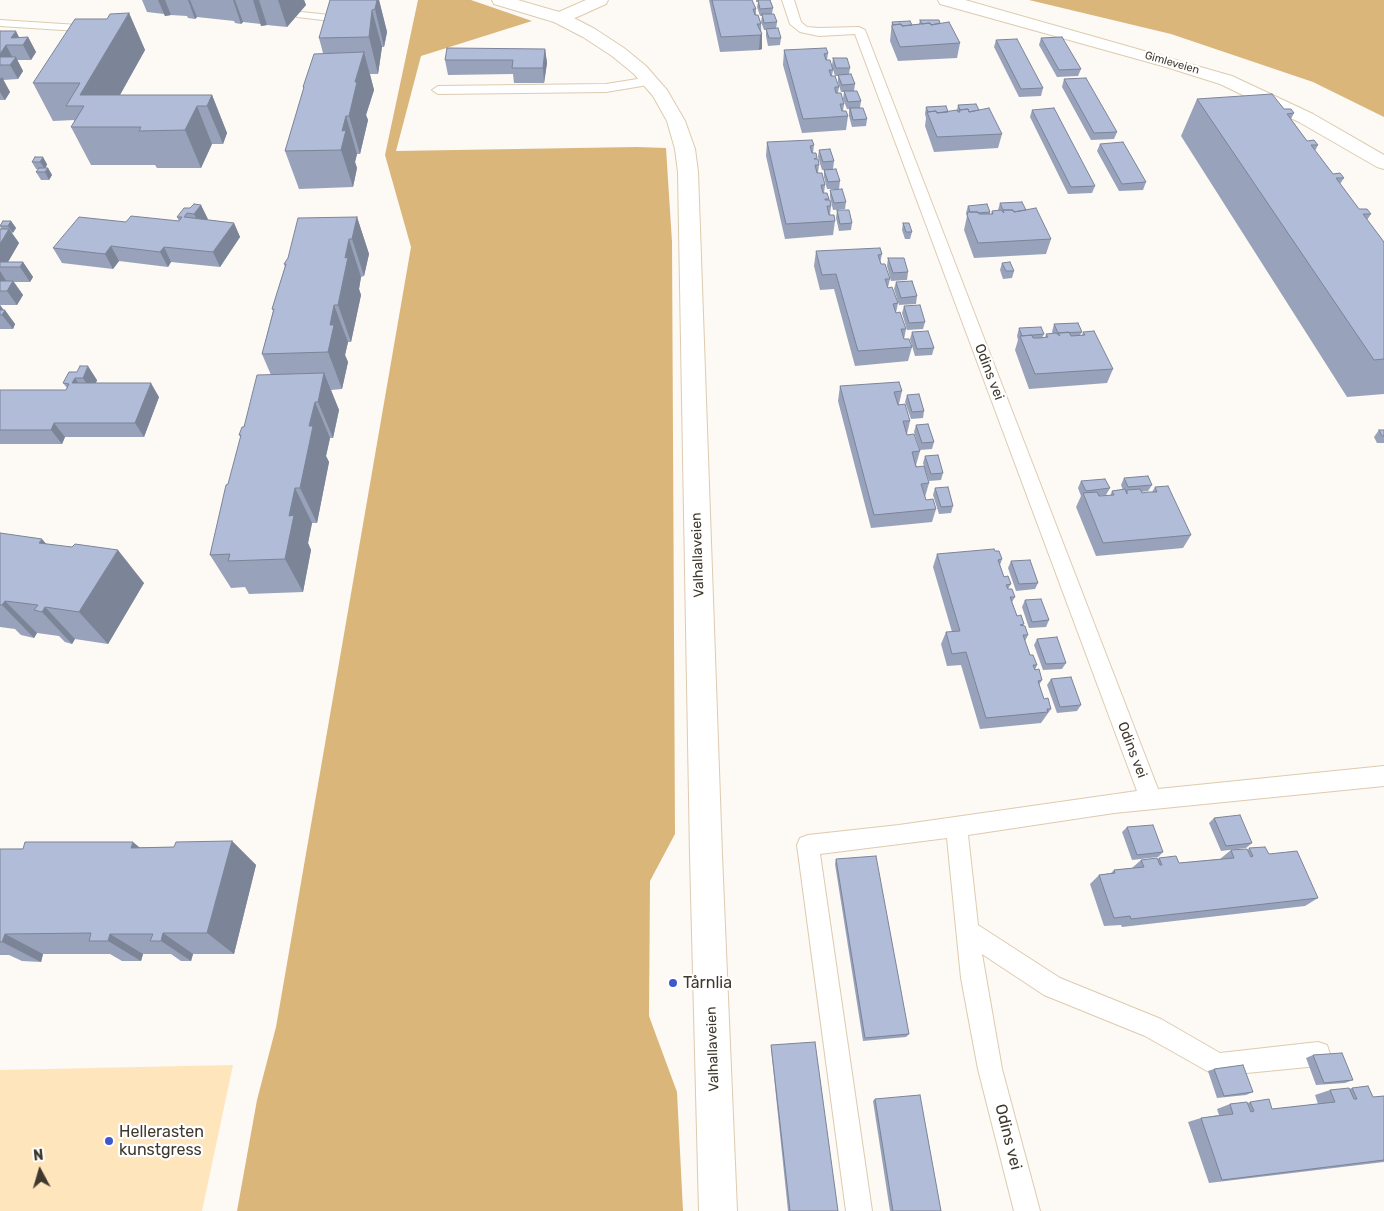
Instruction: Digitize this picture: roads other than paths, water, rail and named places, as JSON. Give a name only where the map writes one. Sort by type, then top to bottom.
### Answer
[{"type":"street","name":"Valhallaveien","points":[[500,0],[560,18],[605,42],[628,60],[650,80],[670,109],[679,128],[685,149],[688,172],[705,827],[718,1211]]},
{"type":"street","points":[[560,18],[600,0]]},
{"type":"street","name":"Gimleveien","points":[[946,0],[1164,60],[1226,80],[1306,118],[1384,163]]},
{"type":"lane","name":"Odins vei","points":[[788,0],[796,24],[804,30],[812,32],[859,30],[1151,799]]},
{"type":"lane","points":[[301,15],[363,20]]},
{"type":"lane","points":[[0,23],[102,30]]},
{"type":"lane","points":[[438,90],[606,88],[650,80]]},
{"type":"lane","name":"Odins vei","points":[[859,1211],[808,845],[956,826],[1074,808],[1384,776]]},
{"type":"lane","name":"Odins vei","points":[[956,826],[973,978],[990,1069],[1027,1211]]},
{"type":"lane","points":[[967,931],[1052,987],[1153,1027],[1216,1064],[1318,1054]]},
{"type":"place","name":"Tårnlia","points":[[673,983]]},
{"type":"place","name":"Hellerasten kunstgress","points":[[109,1141]]}]
